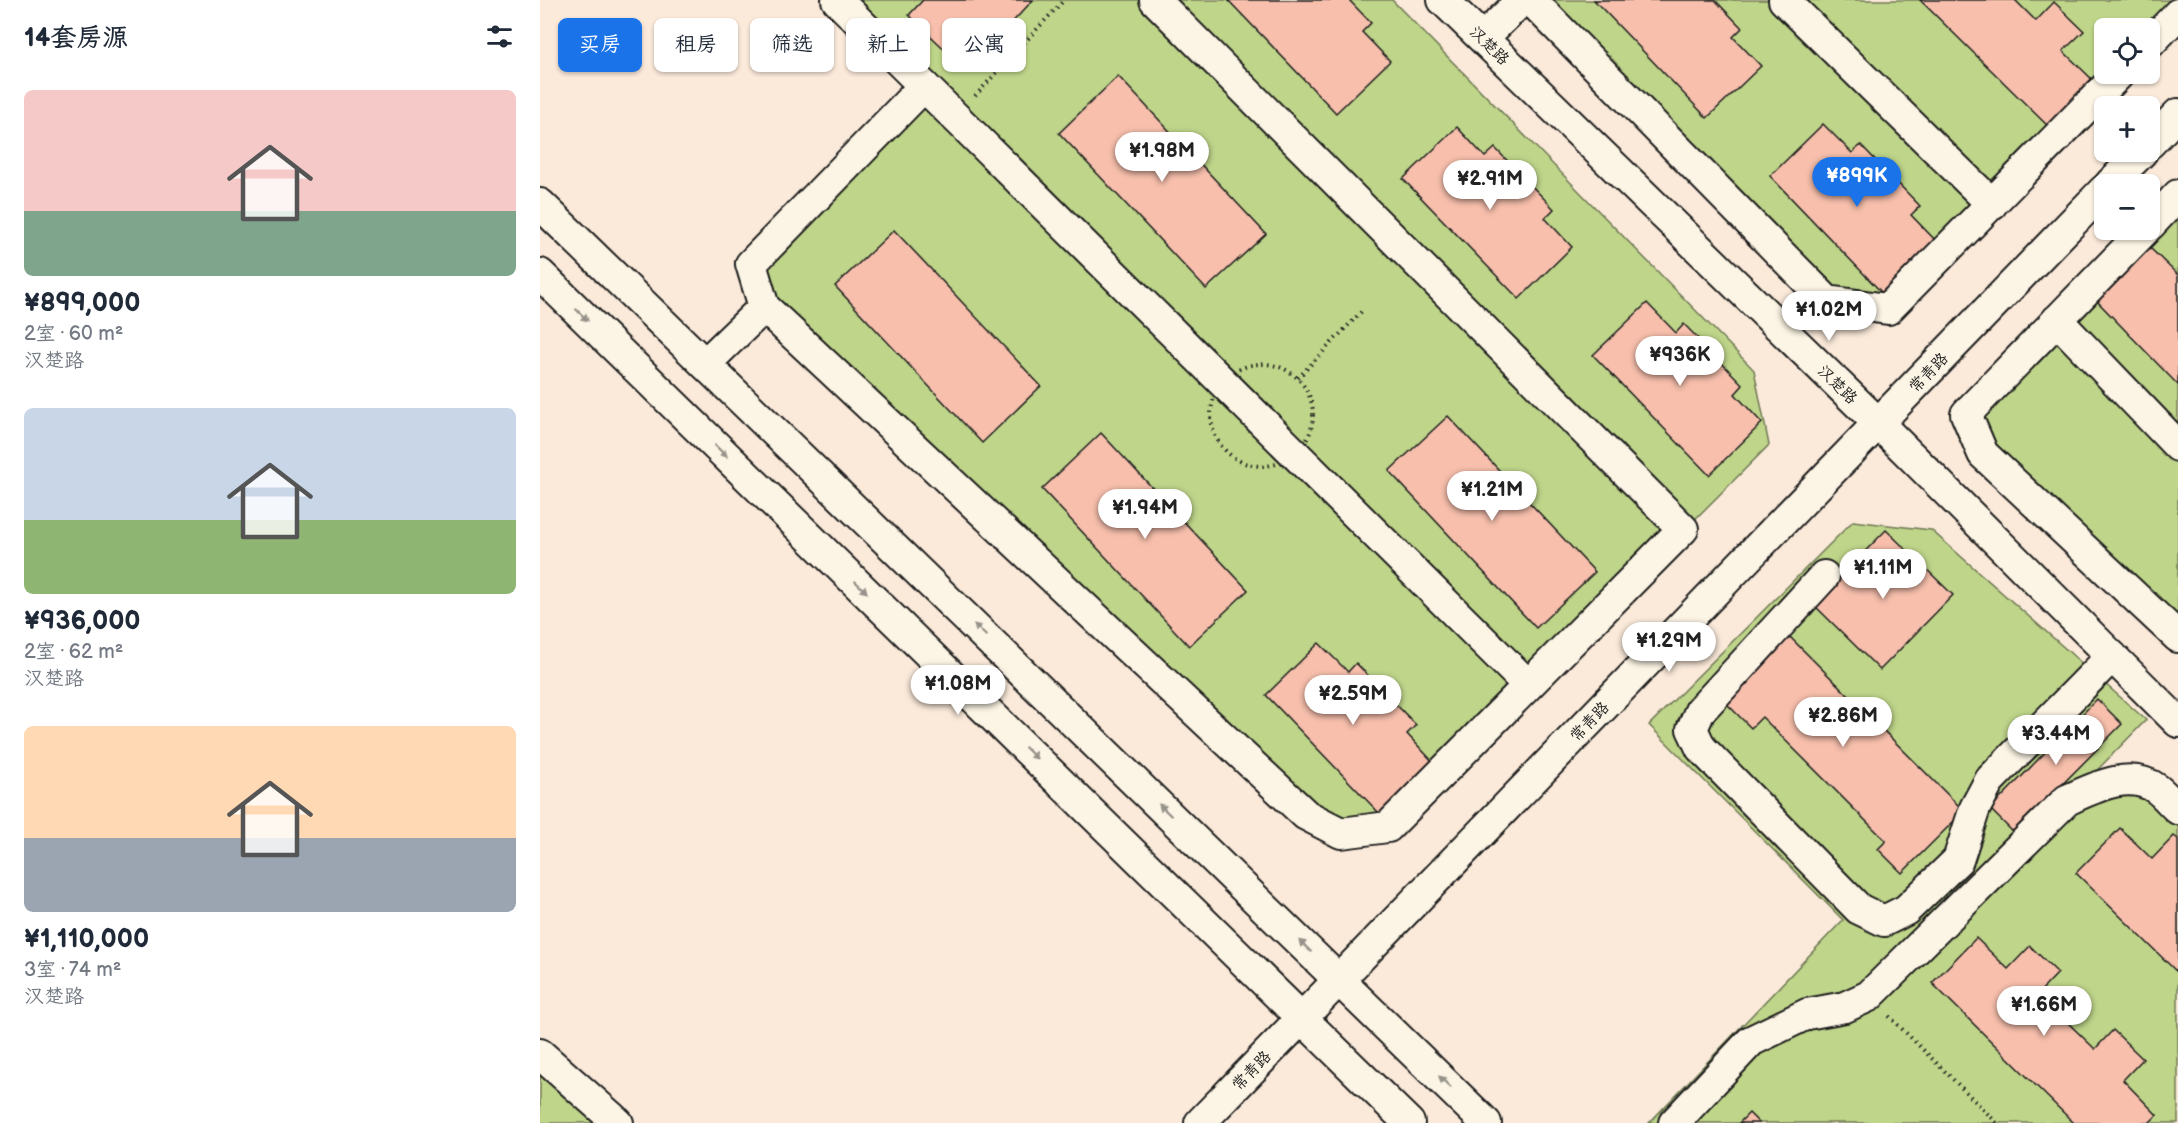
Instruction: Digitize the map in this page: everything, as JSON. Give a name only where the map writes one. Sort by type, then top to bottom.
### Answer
[{"type":"street","points":[[837,0],[1528,685]]},
{"type":"street","points":[[924,86],[751,264],[764,307],[1306,815],[1341,833],[1388,827],[1683,529],[1155,0]]},
{"type":"street","name":"汉楚路","points":[[1443,0],[1878,423],[2178,722]]},
{"type":"street","points":[[1483,38],[1522,0]]},
{"type":"street","points":[[1531,0],[1827,301],[1888,309],[2109,84]]},
{"type":"street","points":[[1784,0],[1992,204]]},
{"type":"street","points":[[2160,33],[2178,14]]},
{"type":"street","points":[[2160,133],[2178,114]]},
{"type":"street","points":[[2120,174],[2132,162]]},
{"type":"street","points":[[2160,214],[2178,195]]},
{"type":"street","name":"常青路","points":[[1200,1123],[2094,200]]},
{"type":"street","points":[[540,204],[1486,1123]]},
{"type":"street","points":[[2135,240],[1966,414],[1983,454],[2178,637]]},
{"type":"street","points":[[540,274],[1409,1123]]},
{"type":"street","points":[[705,364],[764,307]]},
{"type":"street","points":[[2057,320],[2178,446]]},
{"type":"street","points":[[1824,576],[1700,711],[1692,729],[1701,748],[1859,909],[1884,921],[1906,910],[1958,860],[1975,807],[1990,780],[2112,656]]},
{"type":"street","points":[[1674,1123],[1751,1041],[1807,1014],[1845,1007],[1869,996],[2067,800],[2106,782],[2136,781],[2156,788],[2178,809]]},
{"type":"street","points":[[540,1054],[618,1123]]},
{"type":"path","points":[[956,117],[1064,0]]},
{"type":"path","points":[[1298,378],[1363,310]]},
{"type":"path","points":[[1869,996],[1997,1123]]},
{"type":"green space","points":[[837,0],[1392,0],[1754,370],[1769,445],[1388,827],[1341,833],[764,307],[751,264],[924,86],[910,72],[930,72],[930,18],[855,18]]},
{"type":"green space","points":[[1531,0],[2178,0],[2160,18],[2094,18],[2095,84],[1888,309],[1827,301]]},
{"type":"green space","points":[[2178,195],[2178,637],[1983,454],[1966,414],[2134,240],[2160,240],[2160,214]]},
{"type":"green space","points":[[1853,521],[1931,530],[2146,720],[2069,799],[2106,782],[2178,809],[2178,1123],[1649,1123],[1843,920],[1649,725]]},
{"type":"green space","points":[[540,1054],[618,1123],[540,1123]]},
{"type":"building","points":[[923,0],[1033,0],[1016,18],[942,18],[942,47],[930,35],[930,18],[912,18],[909,15]]},
{"type":"building","points":[[1228,0],[1349,0],[1371,23],[1362,32],[1390,61],[1336,113]]},
{"type":"building","points":[[1594,0],[1715,0],[1742,28],[1733,37],[1761,66],[1707,118]]},
{"type":"building","points":[[1920,0],[2015,0],[2036,21],[2054,2],[2084,31],[2063,51],[2094,81],[2094,84],[2099,86],[2054,132]]},
{"type":"building","points":[[1118,76],[1266,234],[1206,289],[1059,133]]},
{"type":"building","points":[[1823,124],[1852,153],[1861,145],[1920,206],[1911,215],[1939,244],[1885,296],[1770,176]]},
{"type":"building","points":[[1457,127],[1485,157],[1495,148],[1554,209],[1545,218],[1572,247],[1519,299],[1403,179]]},
{"type":"building","points":[[894,230],[1041,386],[982,443],[835,286]]},
{"type":"building","points":[[2149,247],[2178,275],[2178,385],[2095,299]]},
{"type":"building","points":[[1647,303],[1676,333],[1684,324],[1743,385],[1735,394],[1762,423],[1709,475],[1593,355]]},
{"type":"building","points":[[1448,416],[1595,572],[1536,628],[1389,471]]},
{"type":"building","points":[[1101,433],[1248,590],[1189,646],[1042,489]]},
{"type":"building","points":[[1886,530],[1953,595],[1880,670],[1813,604]]},
{"type":"building","points":[[1782,629],[1964,811],[1902,873],[1878,849],[1886,841],[1762,717],[1751,728],[1717,694]]},
{"type":"building","points":[[1319,643],[1348,672],[1356,663],[1416,725],[1407,734],[1434,763],[1381,815],[1266,695]]},
{"type":"building","points":[[2097,699],[2122,724],[2014,833],[1990,809]]},
{"type":"building","points":[[2120,828],[2152,859],[2174,836],[2178,839],[2178,973],[2076,873]]},
{"type":"building","points":[[1976,938],[2008,969],[2030,946],[2058,973],[2038,994],[2095,1049],[2113,1030],[2143,1059],[2123,1080],[2157,1115],[2149,1123],[2074,1123],[1932,983]]},
{"type":"building","points":[[1749,1113],[1759,1123],[1739,1123]]}]
